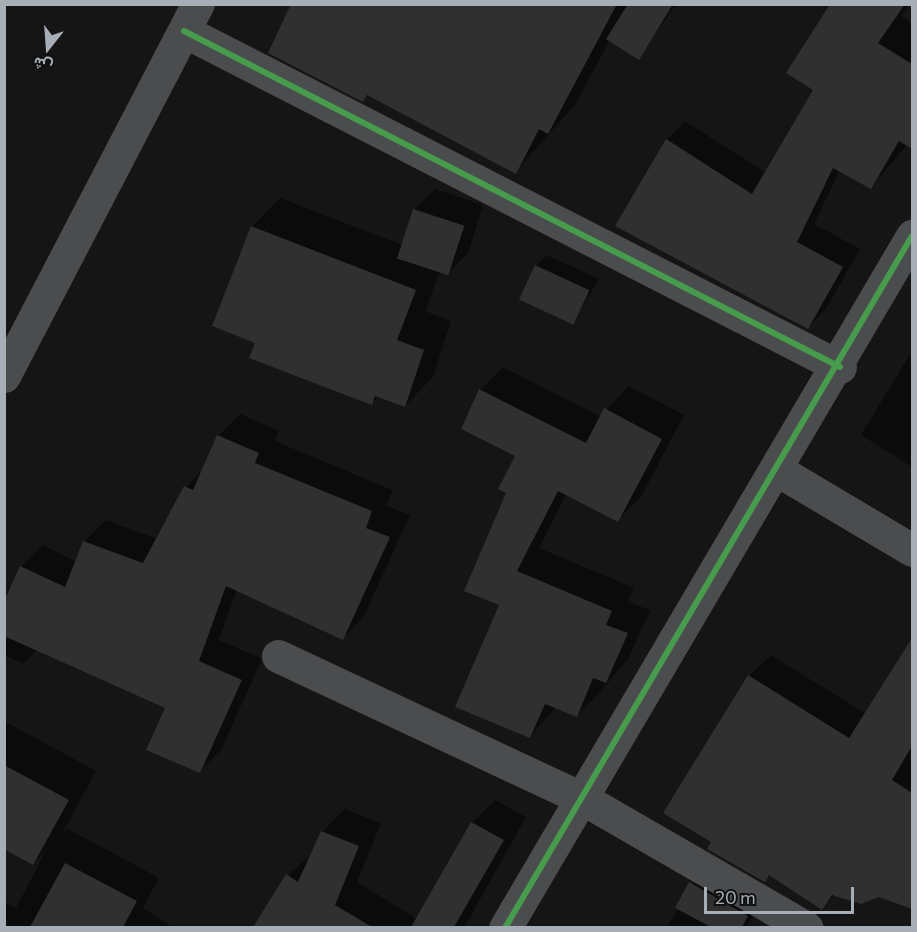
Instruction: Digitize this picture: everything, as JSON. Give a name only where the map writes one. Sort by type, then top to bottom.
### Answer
[{"type":"street","points":[[4,376],[191,18],[840,367]]},
{"type":"street","points":[[506,927],[585,800],[779,471],[840,367],[912,236]]},
{"type":"street","points":[[779,471],[912,550]]},
{"type":"street","points":[[278,656],[585,800],[807,927]]},
{"type":"building","points":[[291,4],[617,4],[548,134],[539,129],[516,174],[367,95],[363,102],[268,53]]},
{"type":"building","points":[[628,4],[673,4],[639,60],[606,39]]},
{"type":"building","points":[[830,4],[905,4],[878,43],[912,64],[912,149],[899,141],[871,189],[833,168],[797,242],[843,267],[808,329],[615,226],[666,139],[752,194],[813,90],[786,73]]},
{"type":"building","points":[[413,209],[464,226],[448,275],[397,258]]},
{"type":"building","points":[[251,226],[416,290],[397,340],[424,350],[405,407],[375,396],[372,405],[249,358],[255,343],[212,326]]},
{"type":"building","points":[[535,265],[589,290],[573,325],[519,299]]},
{"type":"building","points":[[479,389],[586,443],[604,408],[662,439],[618,522],[558,491],[517,571],[612,611],[606,625],[628,633],[606,683],[593,678],[577,717],[545,704],[530,738],[455,707],[499,605],[464,591],[506,493],[498,489],[515,456],[461,429]]},
{"type":"building","points":[[217,435],[259,453],[255,463],[372,511],[366,528],[390,537],[343,640],[226,586],[199,661],[242,680],[200,773],[146,750],[165,708],[4,636],[4,601],[20,566],[65,587],[83,541],[143,563],[184,486],[193,490]]},
{"type":"building","points":[[912,638],[912,746],[892,780],[912,793],[912,909],[879,897],[861,904],[832,895],[822,910],[769,875],[765,882],[707,849],[711,842],[663,813],[748,675],[849,738]]},
{"type":"building","points":[[4,765],[69,800],[33,865],[4,849]]},
{"type":"building","points":[[471,822],[504,840],[454,927],[411,927]]},
{"type":"building","points":[[321,831],[359,846],[335,905],[372,927],[253,927],[286,874],[298,882]]},
{"type":"building","points":[[65,863],[137,901],[123,927],[30,927]]},
{"type":"building","points":[[689,882],[748,916],[742,927],[711,927],[675,908]]},
{"type":"cycle path","points":[[184,31],[840,367]]},
{"type":"cycle path","points":[[505,928],[912,236]]}]
